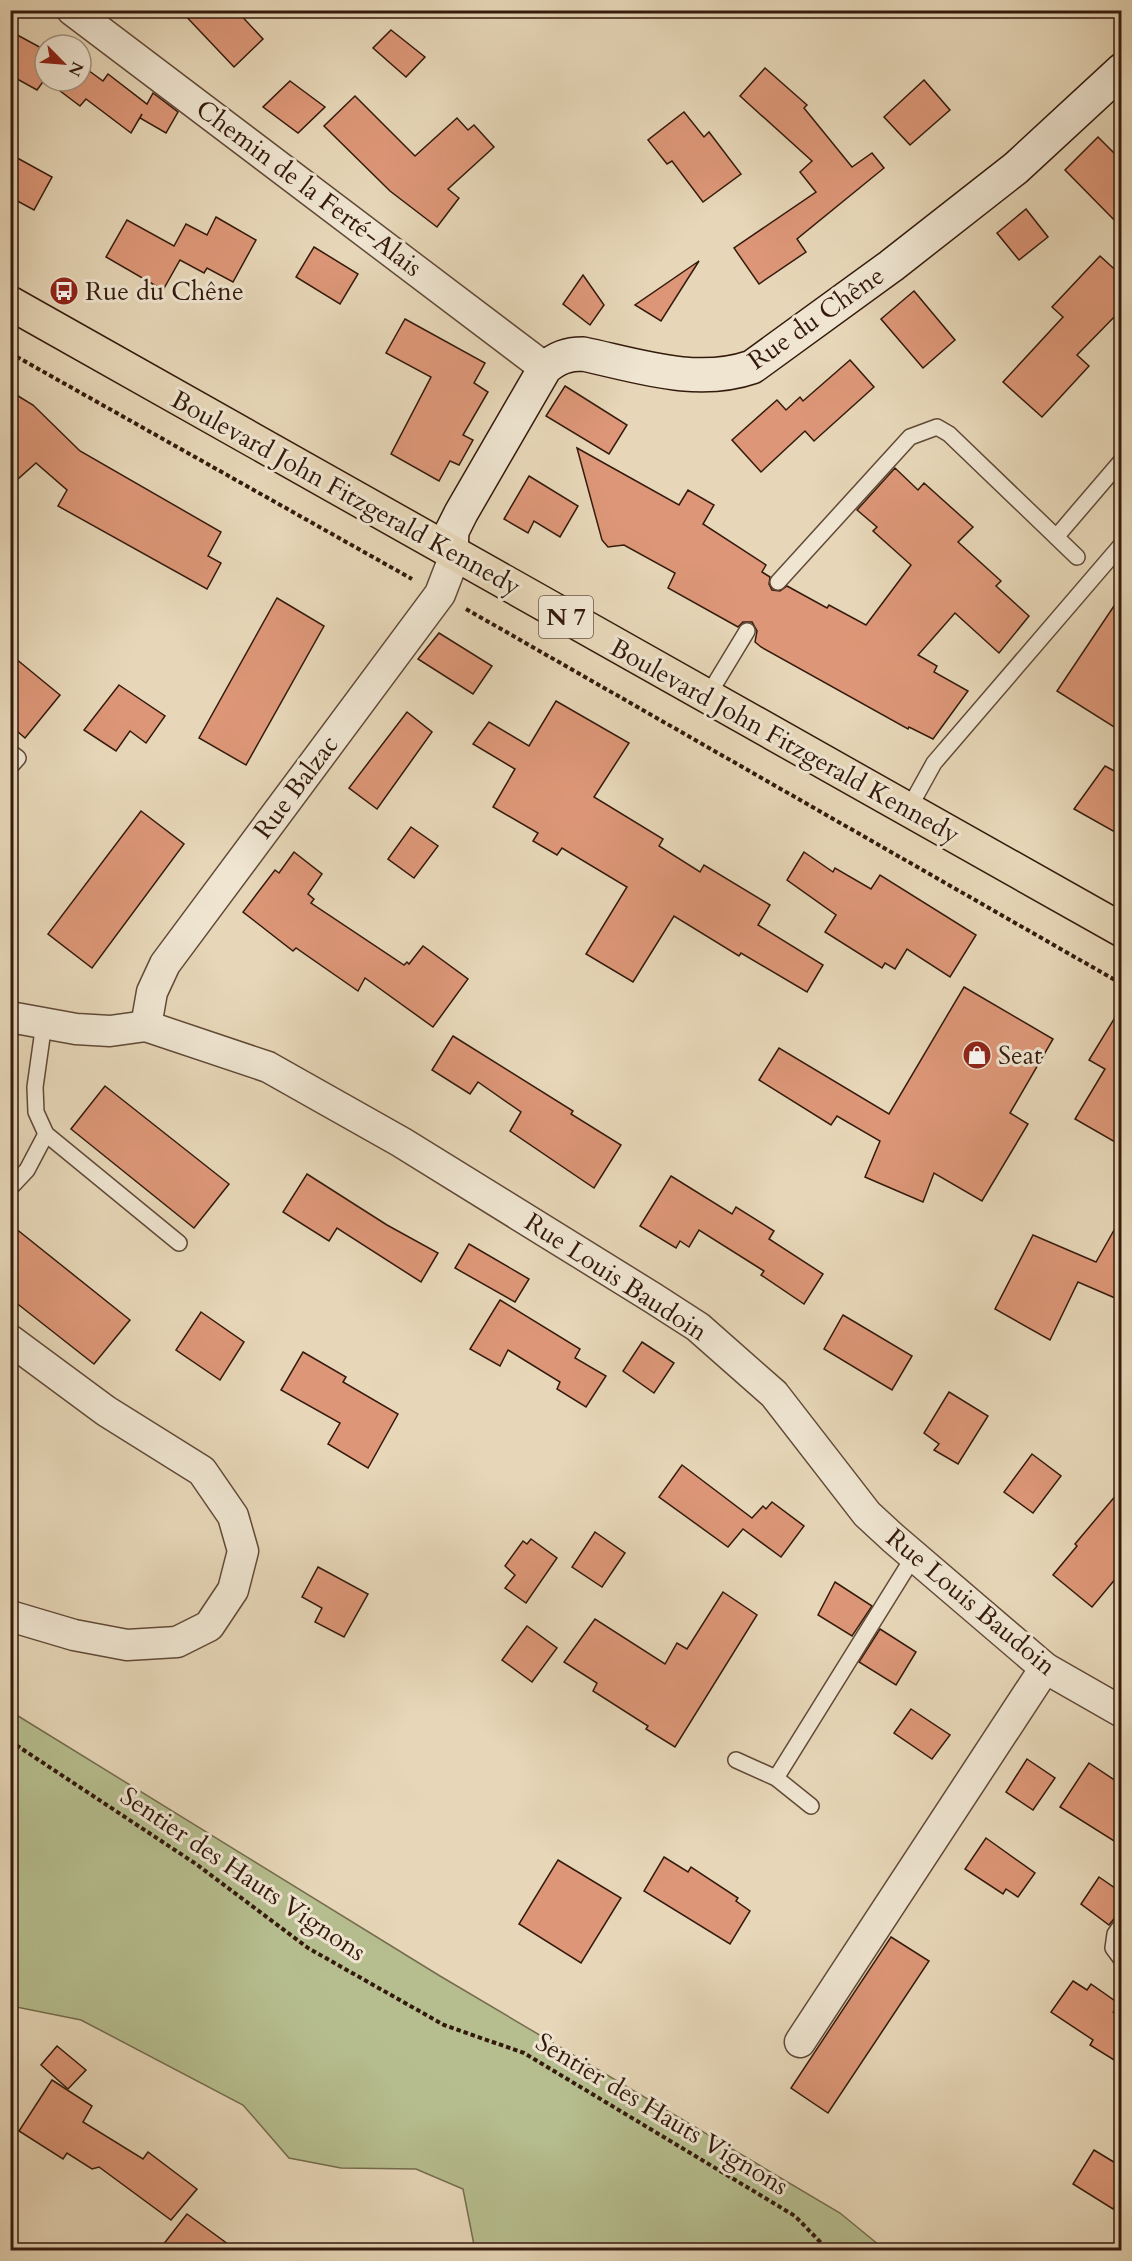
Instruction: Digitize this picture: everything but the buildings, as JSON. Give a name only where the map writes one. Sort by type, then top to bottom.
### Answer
[{"type":"main road","name":"Boulevard John Fitzgerald Kennedy","points":[[10,303],[1122,930]]},
{"type":"street","name":"Chemin de la Ferté-Alais","points":[[72,10],[545,368]]},
{"type":"street","name":"Rue du Chêne","points":[[545,368],[569,354],[584,354],[687,375],[734,373],[752,367],[891,266],[1016,168],[1122,70]]},
{"type":"street","points":[[451,552],[452,531],[461,513],[545,368]]},
{"type":"street","name":"Rue Balzac","points":[[146,1026],[152,992],[165,964],[440,594],[452,563],[451,552]]},
{"type":"street","name":"Rue Louis Baudoin","points":[[10,1017],[110,1031],[146,1026],[268,1067],[315,1091],[473,1186],[698,1327],[774,1394],[867,1514],[1045,1668],[1122,1712]]},
{"type":"street","points":[[10,1340],[106,1412],[202,1471],[233,1516],[243,1551],[233,1590],[209,1626],[177,1642],[127,1645],[74,1635],[10,1617]]},
{"type":"street","points":[[800,2042],[1045,1668]]},
{"type":"lane","points":[[778,582],[910,437],[937,427],[949,434],[1077,557]]},
{"type":"lane","points":[[1057,536],[1122,460]]},
{"type":"lane","points":[[908,810],[934,763],[1122,544]]},
{"type":"lane","points":[[707,697],[747,631]]},
{"type":"lane","points":[[10,752],[18,758],[10,767]]},
{"type":"lane","points":[[44,1023],[35,1087],[36,1112],[46,1134],[179,1243]]},
{"type":"lane","points":[[10,1188],[27,1170],[46,1134]]},
{"type":"lane","points":[[776,1778],[914,1556]]},
{"type":"lane","points":[[736,1760],[776,1778],[811,1806]]},
{"type":"lane","points":[[1122,1924],[1115,1934],[1113,1948],[1122,1960]]},
{"type":"path","points":[[10,353],[440,594],[1122,984]]},
{"type":"path","name":"Sentier des Hauts Vignons","points":[[10,1740],[195,1864],[308,1948],[444,2025],[525,2053],[795,2216],[828,2250]]},
{"type":"green space","points":[[10,1711],[440,1976],[840,2213],[885,2250],[475,2250],[463,2189],[416,2169],[341,2168],[289,2158],[243,2105],[81,2020],[11,2006]]},
{"type":"place","name":"Rue du Chêne","points":[[64,291]]},
{"type":"place","name":"Seat","points":[[977,1055]]}]
